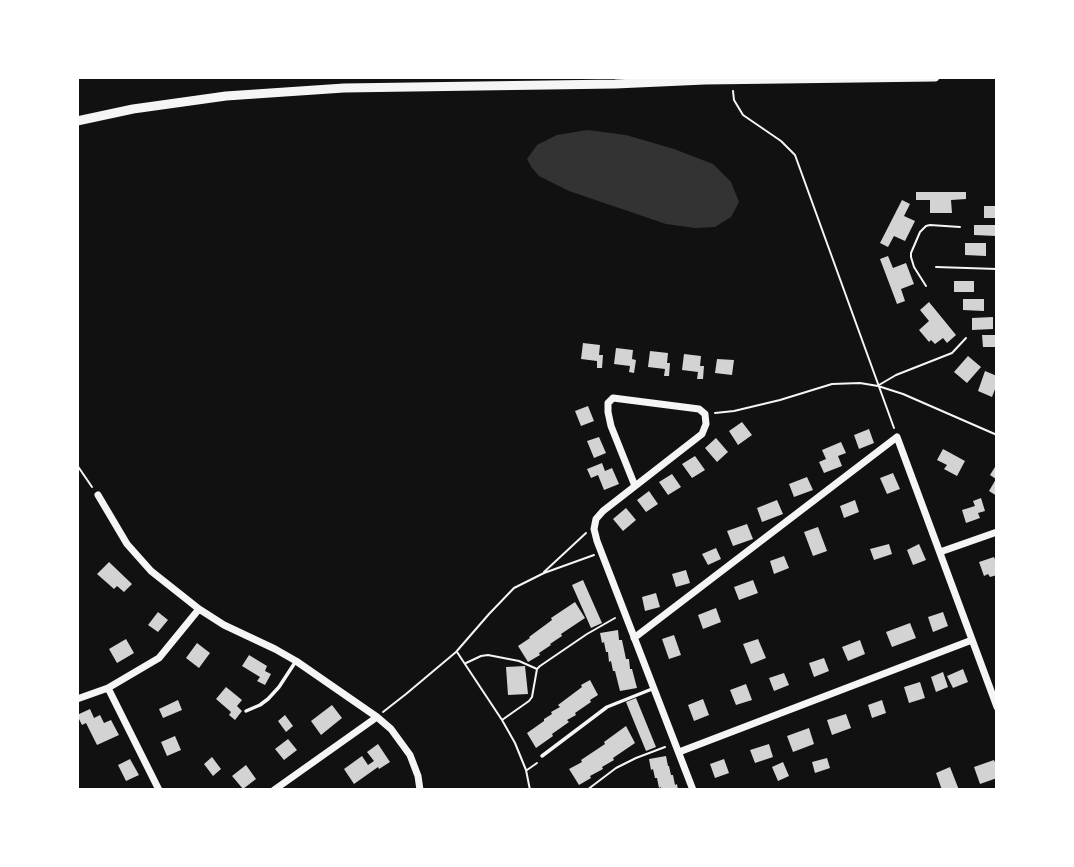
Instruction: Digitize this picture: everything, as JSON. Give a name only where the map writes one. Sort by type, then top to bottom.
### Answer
[{"type":"street","points":[[77,121],[133,109],[265,92],[344,88],[615,84],[705,78],[935,77]]},
{"type":"street","points":[[635,485],[611,426],[608,403],[613,398],[699,409],[705,414],[706,424],[702,434],[603,510],[596,519],[594,529],[693,790]]},
{"type":"street","points":[[634,638],[897,437],[997,707]]},
{"type":"street","points":[[98,495],[118,530],[151,571],[199,609],[296,661],[391,729],[410,755],[420,790]]},
{"type":"street","points":[[940,552],[997,532]]},
{"type":"street","points":[[77,699],[108,688],[159,658],[199,609]]},
{"type":"street","points":[[679,752],[972,640]]},
{"type":"street","points":[[108,688],[159,790]]},
{"type":"street","points":[[274,790],[377,717]]},
{"type":"lane","points":[[246,711],[268,699],[296,661]]},
{"type":"lane","points":[[542,757],[607,707],[654,688]]},
{"type":"path","points":[[732,79],[734,100],[743,115],[781,141],[794,155],[897,437]]},
{"type":"path","points":[[926,286],[911,257],[920,232],[930,225],[960,227]]},
{"type":"path","points":[[936,267],[997,270]]},
{"type":"path","points":[[878,386],[896,375],[952,353],[966,338]]},
{"type":"path","points":[[705,414],[734,411],[832,384],[860,383],[903,394],[997,435]]},
{"type":"path","points":[[77,464],[98,495]]},
{"type":"path","points":[[544,573],[580,537],[594,529]]},
{"type":"path","points":[[377,717],[456,652],[514,589],[544,573],[601,553]]},
{"type":"path","points":[[502,720],[532,697],[537,669],[587,634],[625,613]]},
{"type":"path","points":[[456,652],[515,743],[526,770],[530,790]]},
{"type":"path","points":[[465,664],[488,655],[519,661],[537,669]]},
{"type":"path","points":[[587,790],[625,763],[675,743]]},
{"type":"path","points":[[526,770],[542,757]]},
{"type":"shaded area","points":[[587,130],[626,135],[713,164],[731,182],[739,202],[731,217],[715,227],[695,228],[666,224],[569,191],[539,176],[532,168],[527,159],[537,145],[557,135]]},
{"type":"building","points":[[916,192],[966,192],[966,199],[951,200],[952,213],[930,213],[930,200],[916,200]]},
{"type":"building","points":[[902,200],[910,204],[904,216],[915,221],[905,241],[894,236],[888,247],[880,243]]},
{"type":"building","points":[[984,206],[997,206],[997,218],[984,218]]},
{"type":"building","points":[[974,225],[996,225],[996,236],[974,235]]},
{"type":"building","points":[[965,243],[986,243],[986,256],[965,255]]},
{"type":"building","points":[[888,256],[893,268],[906,263],[914,284],[901,289],[905,301],[897,304],[880,259]]},
{"type":"building","points":[[954,281],[974,281],[974,292],[954,292]]},
{"type":"building","points":[[963,299],[984,299],[984,311],[963,310]]},
{"type":"building","points":[[929,302],[956,335],[947,343],[943,338],[935,344],[931,340],[929,342],[919,330],[929,321],[920,310]]},
{"type":"building","points":[[993,317],[993,329],[972,330],[972,318]]},
{"type":"building","points":[[982,335],[997,335],[997,347],[983,347]]},
{"type":"building","points":[[583,343],[600,345],[599,355],[603,355],[602,368],[597,368],[597,361],[581,359]]},
{"type":"building","points":[[616,348],[633,350],[632,359],[636,360],[634,373],[629,372],[630,366],[614,364]]},
{"type":"building","points":[[650,351],[668,353],[669,376],[664,376],[665,369],[648,367]]},
{"type":"building","points":[[684,354],[701,356],[700,366],[704,366],[703,379],[697,379],[698,372],[682,370]]},
{"type":"building","points":[[968,356],[981,367],[967,383],[954,372]]},
{"type":"building","points":[[717,359],[734,360],[732,375],[715,373]]},
{"type":"building","points":[[985,371],[997,376],[992,397],[978,391]]},
{"type":"building","points":[[588,406],[594,421],[581,426],[575,411]]},
{"type":"building","points":[[742,422],[752,435],[738,445],[729,431]]},
{"type":"building","points":[[869,429],[874,443],[859,449],[854,435]]},
{"type":"building","points":[[599,437],[606,453],[594,458],[587,441]]},
{"type":"building","points":[[716,438],[728,452],[717,462],[705,448]]},
{"type":"building","points":[[841,442],[846,453],[838,456],[842,466],[824,473],[819,462],[826,459],[822,450]]},
{"type":"building","points":[[943,449],[965,461],[957,476],[944,469],[947,465],[937,460]]},
{"type":"building","points":[[695,456],[705,470],[692,478],[682,464]]},
{"type":"building","points":[[602,463],[605,471],[612,468],[619,484],[604,490],[598,475],[591,478],[587,469]]},
{"type":"building","points":[[995,467],[997,469],[997,496],[989,491],[996,479],[990,475]]},
{"type":"building","points":[[893,473],[900,489],[887,494],[880,478]]},
{"type":"building","points":[[672,474],[681,487],[668,495],[659,482]]},
{"type":"building","points":[[807,477],[813,490],[794,497],[789,484]]},
{"type":"building","points":[[649,491],[658,504],[646,512],[637,500]]},
{"type":"building","points":[[981,498],[985,511],[978,513],[980,518],[966,523],[962,510],[975,506],[973,501]]},
{"type":"building","points":[[777,500],[783,514],[762,522],[757,508]]},
{"type":"building","points":[[855,500],[859,512],[844,518],[840,506]]},
{"type":"building","points":[[626,508],[636,520],[623,531],[613,519]]},
{"type":"building","points":[[747,524],[753,539],[733,546],[727,531]]},
{"type":"building","points":[[818,527],[827,551],[813,556],[804,532]]},
{"type":"building","points":[[889,544],[892,554],[874,560],[870,549]]},
{"type":"building","points":[[919,544],[926,560],[913,565],[907,550]]},
{"type":"building","points":[[716,548],[721,559],[708,565],[702,554]]},
{"type":"building","points":[[784,556],[789,568],[774,574],[770,561]]},
{"type":"building","points":[[994,557],[997,575],[984,576],[979,562]]},
{"type":"building","points":[[109,562],[132,584],[124,592],[117,586],[114,589],[97,574]]},
{"type":"building","points":[[686,570],[690,583],[676,587],[672,574]]},
{"type":"building","points":[[583,580],[602,623],[591,628],[572,585]]},
{"type":"building","points":[[753,580],[758,593],[739,600],[734,587]]},
{"type":"building","points":[[656,593],[660,607],[645,611],[642,597]]},
{"type":"building","points":[[575,602],[585,618],[528,662],[518,646]]},
{"type":"building","points":[[716,608],[721,622],[703,629],[698,615]]},
{"type":"building","points":[[158,612],[168,620],[158,632],[148,625]]},
{"type":"building","points":[[943,612],[948,626],[933,632],[928,617]]},
{"type":"building","points":[[910,623],[916,638],[892,647],[886,632]]},
{"type":"building","points":[[618,630],[619,640],[622,640],[637,688],[620,691],[600,633]]},
{"type":"building","points":[[674,635],[681,655],[669,659],[662,639]]},
{"type":"building","points":[[126,639],[134,653],[117,663],[109,649]]},
{"type":"building","points":[[758,639],[766,658],[751,664],[743,644]]},
{"type":"building","points":[[860,640],[865,654],[848,661],[842,647]]},
{"type":"building","points":[[197,643],[210,653],[199,668],[186,658]]},
{"type":"building","points":[[249,655],[267,666],[265,671],[271,674],[265,685],[257,681],[260,677],[242,666]]},
{"type":"building","points":[[824,658],[829,671],[814,677],[809,663]]},
{"type":"building","points":[[525,666],[528,694],[508,695],[506,667]]},
{"type":"building","points":[[963,669],[968,682],[953,688],[947,676]]},
{"type":"building","points":[[943,672],[948,687],[936,692],[931,677]]},
{"type":"building","points":[[784,673],[789,685],[774,691],[769,678]]},
{"type":"building","points":[[590,680],[598,695],[536,748],[527,733]]},
{"type":"building","points":[[920,682],[925,698],[909,703],[904,687]]},
{"type":"building","points":[[746,684],[752,700],[736,705],[730,690]]},
{"type":"building","points":[[226,687],[242,700],[237,706],[242,711],[235,720],[229,715],[231,712],[216,699]]},
{"type":"building","points":[[636,698],[656,747],[646,751],[626,702]]},
{"type":"building","points":[[703,699],[709,715],[694,721],[688,705]]},
{"type":"building","points":[[178,700],[182,710],[163,718],[159,709]]},
{"type":"building","points":[[882,700],[886,713],[872,718],[868,705]]},
{"type":"building","points":[[332,705],[342,718],[321,735],[311,721]]},
{"type":"building","points":[[90,709],[94,718],[100,715],[104,723],[111,720],[119,735],[97,745],[86,723],[82,725],[77,715]]},
{"type":"building","points":[[846,714],[851,728],[832,735],[827,720]]},
{"type":"building","points":[[285,715],[293,726],[286,732],[278,721]]},
{"type":"building","points":[[626,726],[635,743],[579,785],[569,769],[582,762],[581,760]]},
{"type":"building","points":[[809,728],[814,744],[793,752],[787,736]]},
{"type":"building","points":[[175,736],[181,750],[167,756],[161,742]]},
{"type":"building","points":[[288,739],[297,750],[284,760],[275,749]]},
{"type":"building","points":[[378,744],[390,762],[354,784],[344,769],[362,756],[368,765],[374,761],[367,752]]},
{"type":"building","points":[[769,744],[773,757],[755,763],[750,750]]},
{"type":"building","points":[[666,756],[678,790],[661,790],[653,769],[651,770],[649,759]]},
{"type":"building","points":[[212,757],[221,769],[213,776],[204,764]]},
{"type":"building","points":[[827,758],[830,768],[815,773],[812,762]]},
{"type":"building","points":[[130,759],[139,775],[126,781],[118,765]]},
{"type":"building","points":[[724,759],[729,773],[715,778],[710,764]]},
{"type":"building","points":[[994,760],[997,778],[980,784],[974,767]]},
{"type":"building","points":[[783,762],[789,776],[778,781],[772,767]]},
{"type":"building","points":[[246,765],[256,779],[243,789],[232,776]]},
{"type":"building","points":[[950,767],[959,790],[942,790],[936,773]]}]
